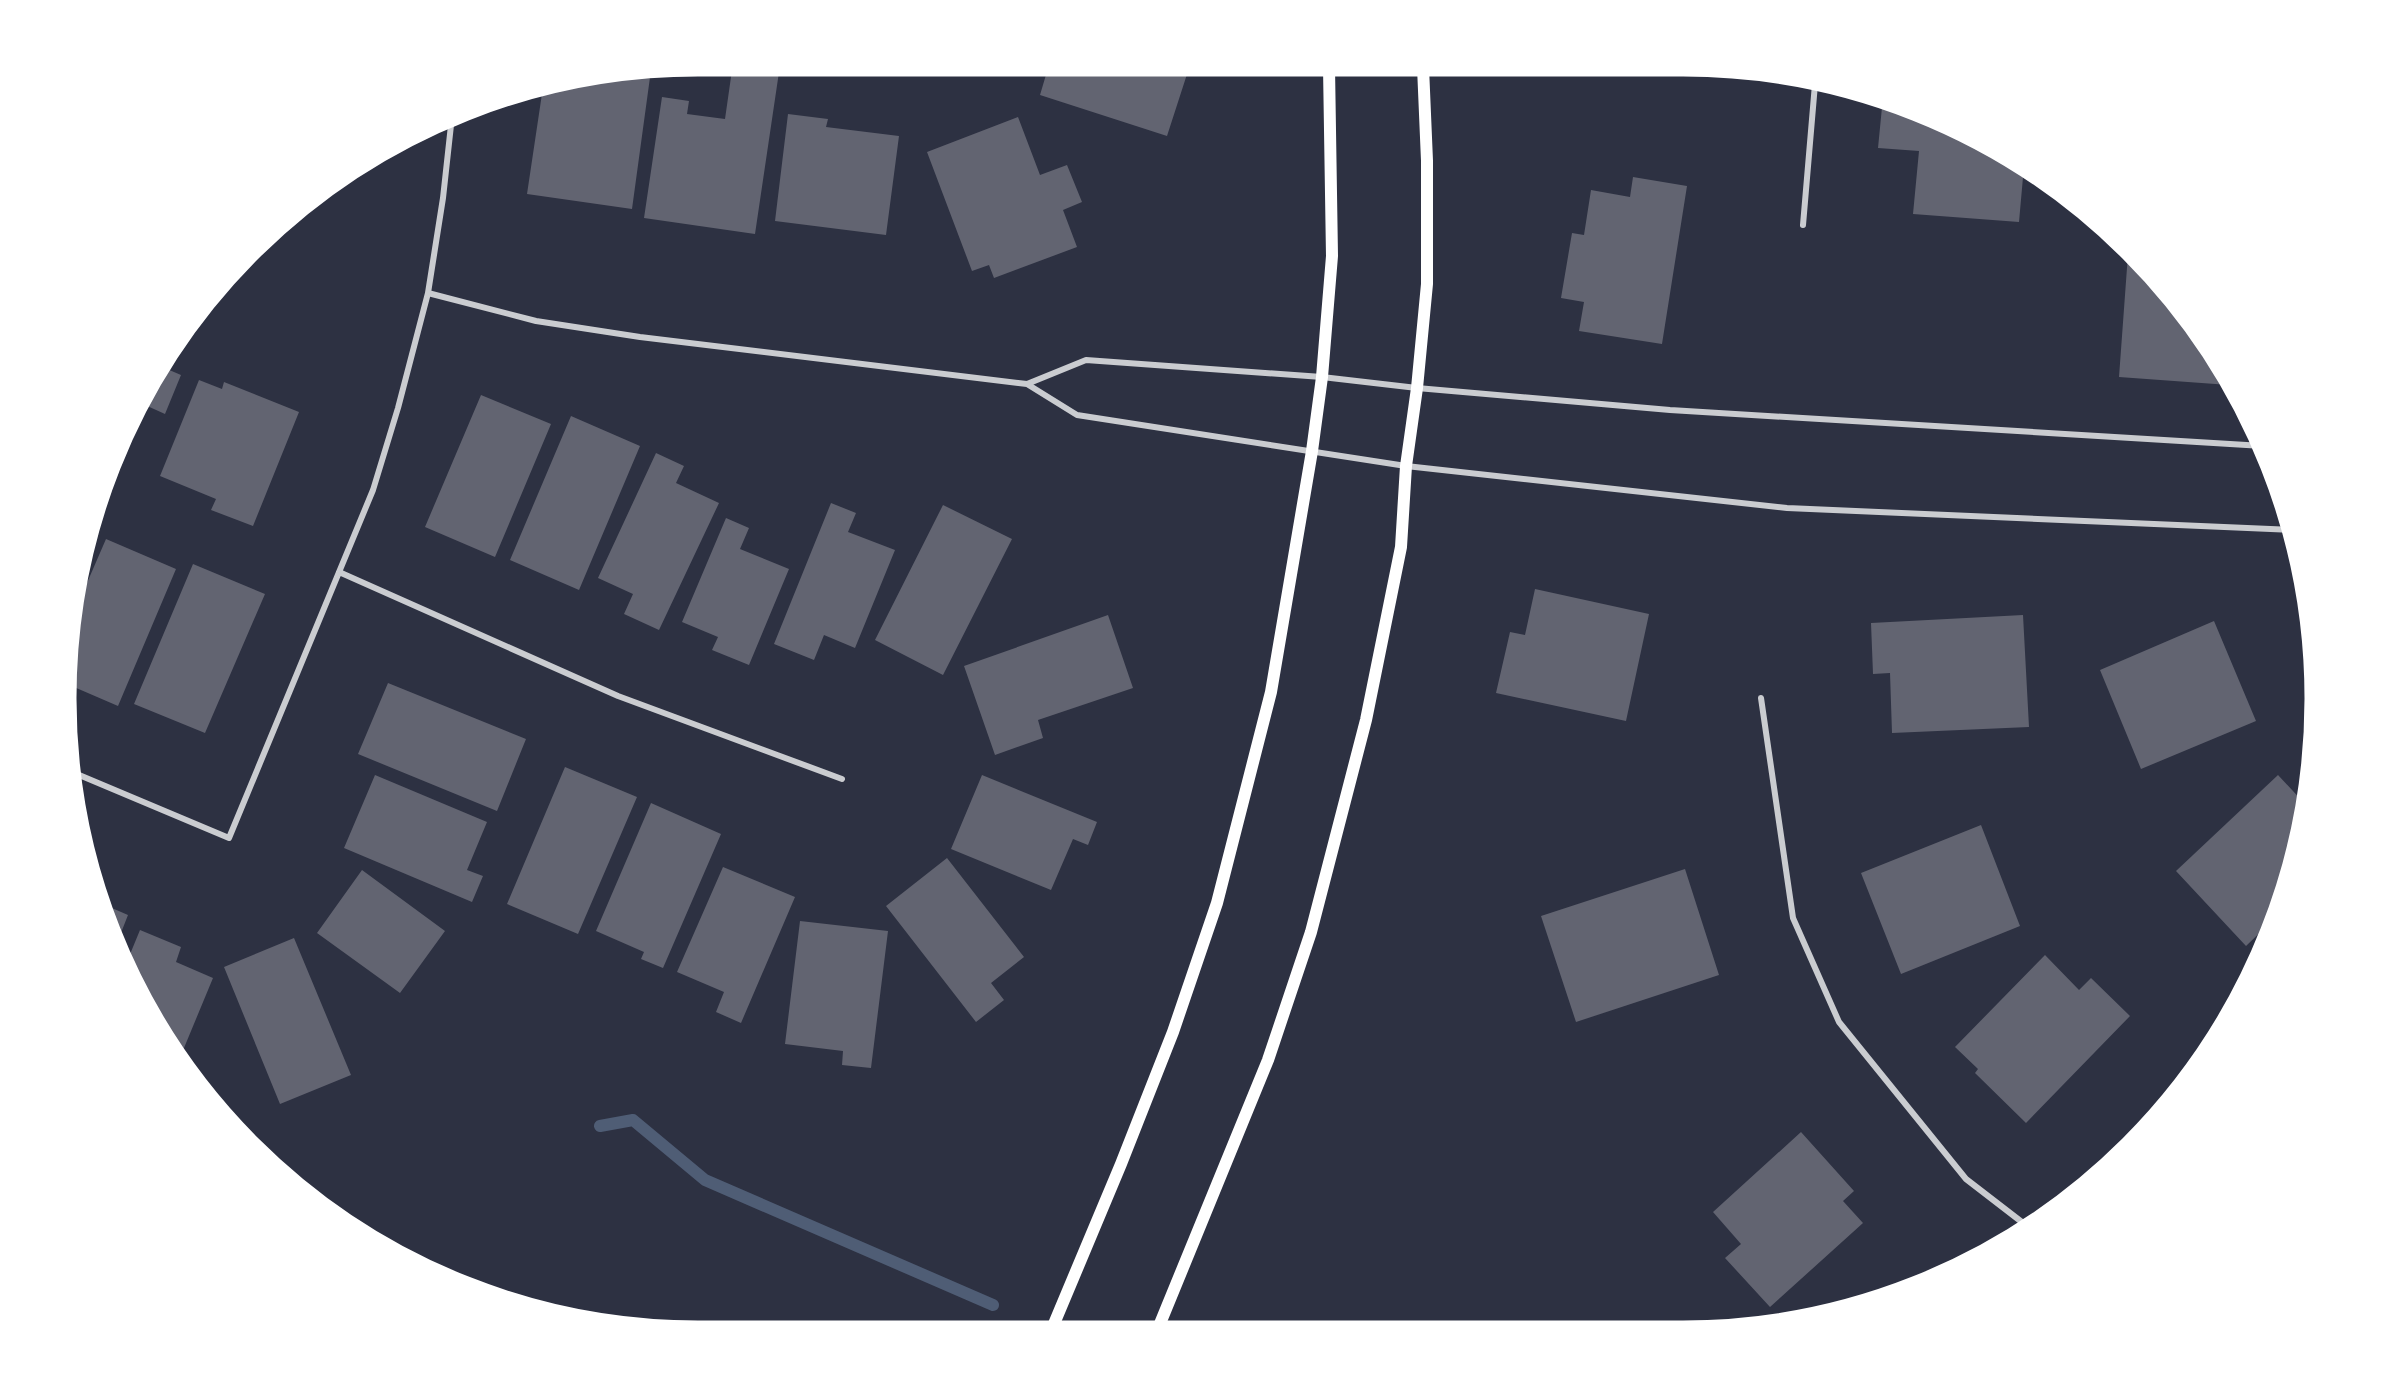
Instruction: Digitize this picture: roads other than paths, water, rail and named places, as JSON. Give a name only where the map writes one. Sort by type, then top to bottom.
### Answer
[{"type":"main road","points":[[1054,1322],[1121,1164],[1173,1032],[1217,903],[1271,692],[1312,451],[1322,377],[1332,256],[1329,75]]},
{"type":"main road","points":[[1161,1322],[1268,1060],[1311,932],[1366,720],[1401,547],[1406,466],[1417,388],[1427,284],[1423,75]]},
{"type":"street","points":[[1803,225],[1815,89]]},
{"type":"street","points":[[80,775],[229,838],[376,479],[398,408],[428,293],[443,198],[451,126]]},
{"type":"street","points":[[428,293],[536,321],[640,337],[1027,384],[1077,415],[1406,466],[1787,508],[2283,530]]},
{"type":"street","points":[[1027,384],[1086,360],[1322,377],[1417,388],[1670,410],[2252,445]]},
{"type":"street","points":[[339,572],[618,696],[842,780]]},
{"type":"street","points":[[1761,698],[1793,918],[1839,1022],[1966,1179],[2021,1222]]},
{"type":"waterway","points":[[600,1126],[633,1120],[705,1180],[993,1305]]}]
